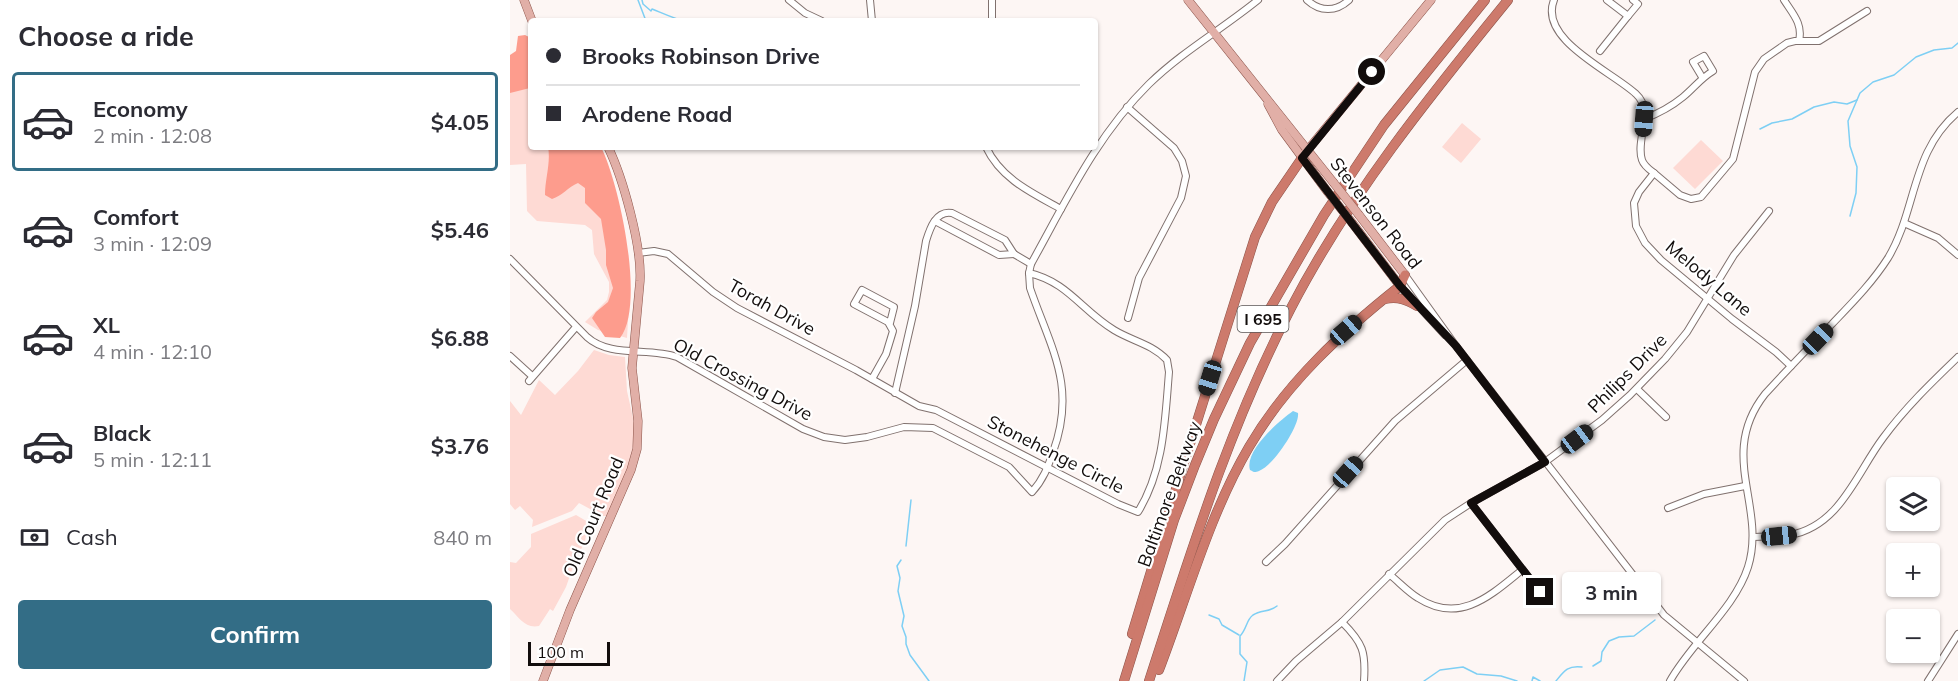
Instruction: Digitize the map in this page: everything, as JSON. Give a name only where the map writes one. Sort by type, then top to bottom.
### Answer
[{"type":"highway","name":"Baltimore Beltway","points":[[1124,681],[1174,520],[1214,419],[1250,343],[1324,215],[1378,134],[1485,0]]},
{"type":"highway","name":"I 695","points":[[1149,681],[1217,473],[1252,390],[1292,306],[1361,192],[1400,137],[1508,0]]},
{"type":"highway","points":[[1119,681],[1179,476],[1255,237],[1272,202],[1305,154]]},
{"type":"highway","points":[[1154,681],[1205,544],[1248,448],[1277,405],[1310,366],[1346,330],[1400,286],[1405,275]]},
{"type":"highway","points":[[1383,300],[1398,298],[1417,306]]},
{"type":"main road","points":[[524,0],[531,18]]},
{"type":"main road","name":"Stevenson Road","points":[[1188,0],[1269,102],[1268,105],[1282,130],[1333,182],[1405,275]]},
{"type":"main road","points":[[1305,154],[1431,0]]},
{"type":"main road","name":"Old Court Road","points":[[543,681],[570,610],[633,463],[639,435],[632,378],[640,281],[638,253],[624,193],[609,150]]},
{"type":"main road","name":"Stevenson Road","points":[[1305,154],[1327,191],[1400,286]]},
{"type":"street","points":[[789,0],[805,13],[816,18]]},
{"type":"street","points":[[870,0],[872,18]]},
{"type":"street","points":[[992,0],[992,18]]},
{"type":"street","points":[[1098,147],[1127,107],[1164,70],[1258,0]]},
{"type":"street","points":[[1307,0],[1327,10],[1349,0]]},
{"type":"street","points":[[1554,0],[1552,14],[1554,25],[1561,36],[1642,101],[1644,119],[1641,158],[1645,165],[1680,195],[1691,199],[1701,197],[1733,159],[1755,72],[1770,54],[1787,43],[1820,41],[1867,11]]},
{"type":"street","points":[[1607,0],[1628,16]]},
{"type":"street","points":[[1615,6],[1620,0]]},
{"type":"street","points":[[1600,51],[1638,4],[1633,0]]},
{"type":"street","points":[[1785,0],[1801,28],[1799,41]]},
{"type":"street","points":[[1644,119],[1684,96],[1702,77]]},
{"type":"street","points":[[1127,107],[1174,148],[1182,160],[1186,176],[1181,198],[1139,278],[1128,318]]},
{"type":"street","points":[[1670,681],[1732,598],[1749,565],[1753,537],[1745,486],[1743,454],[1749,421],[1759,401],[1872,282],[1892,251],[1904,223],[1928,147],[1945,124],[1958,112]]},
{"type":"street","points":[[988,150],[994,162],[1009,177],[1061,209]]},
{"type":"street","points":[[1047,467],[1060,425],[1063,383],[1057,360],[1030,288],[1030,264],[1096,150]]},
{"type":"street","name":"Melody Lane","points":[[1654,173],[1636,196],[1634,210],[1636,226],[1645,243],[1661,260],[1708,300],[1791,366]]},
{"type":"street","name":"Philips Drive","points":[[1277,681],[1296,661],[1342,622],[1434,530],[1471,503],[1545,462],[1602,420],[1637,389],[1678,343],[1708,300],[1734,255],[1769,211]]},
{"type":"street","points":[[895,393],[915,306],[926,241],[941,213],[952,213],[1005,240],[1014,254],[1030,264]]},
{"type":"street","points":[[935,221],[999,255],[1014,254]]},
{"type":"street","points":[[1904,223],[1938,238],[1958,255]]},
{"type":"street","name":"Torah Drive","points":[[638,253],[654,251],[668,254],[726,301],[895,393]]},
{"type":"street","name":"Old Crossing Drive","points":[[510,259],[576,327],[597,345],[634,351],[659,352],[677,357],[803,429],[824,437],[855,439],[915,426],[942,431],[1010,467],[1032,492],[1041,483],[1047,467]]},
{"type":"street","name":"Stonehenge Circle","points":[[895,393],[919,406],[936,410],[1118,504],[1138,512],[1147,495],[1161,450],[1169,366],[1167,360],[1155,350],[1114,331],[1061,286],[1029,273]]},
{"type":"street","name":"Stevenson Road","points":[[1405,275],[1456,346],[1664,615],[1744,681]]},
{"type":"street","name":"Stevenson Road","points":[[1400,286],[1456,346]]},
{"type":"street","points":[[872,379],[886,354],[892,336],[890,323],[894,307],[862,290],[854,304],[890,323]]},
{"type":"street","points":[[510,356],[530,379],[576,327]]},
{"type":"street","points":[[1753,537],[1792,535],[1815,526],[1833,512],[1847,496],[1894,423],[1958,357]]},
{"type":"street","points":[[1266,562],[1285,544],[1395,421],[1467,360]]},
{"type":"street","points":[[1637,389],[1666,417]]},
{"type":"street","points":[[1668,508],[1704,494],[1745,486]]},
{"type":"street","points":[[1471,503],[1540,592]]},
{"type":"street","points":[[1389,574],[1419,599],[1437,607],[1453,609],[1479,603],[1522,570]]},
{"type":"street","points":[[1342,622],[1362,646],[1365,661],[1364,681]]},
{"type":"street","points":[[1928,681],[1958,634]]},
{"type":"shaded area","points":[[518,36],[528,36],[528,88],[510,93],[510,55],[516,51]]},
{"type":"shaded area","points":[[528,48],[528,150],[596,150],[627,249],[630,287],[627,338],[598,330],[585,322],[607,300],[609,292],[609,282],[594,254],[592,230],[585,225],[537,221],[527,211],[526,164],[510,165],[510,57]]},
{"type":"shaded area","points":[[1462,123],[1481,139],[1461,163],[1442,147]]},
{"type":"shaded area","points":[[1701,140],[1723,161],[1695,189],[1673,168]]},
{"type":"shaded area","points":[[548,150],[602,150],[608,164],[622,214],[630,272],[631,299],[627,322],[620,338],[605,337],[592,318],[608,302],[613,288],[606,265],[601,219],[585,203],[585,188],[578,183],[552,199],[545,195]]},
{"type":"shaded area","points":[[594,350],[625,357],[627,391],[635,427],[627,471],[607,516],[579,503],[572,511],[532,527],[533,520],[520,506],[515,510],[510,504],[510,401],[521,415],[539,380],[555,395]]},
{"type":"shaded area","points":[[576,515],[588,522],[585,541],[566,587],[553,611],[550,609],[539,626],[530,626],[510,609],[510,562],[516,563],[531,547],[531,534]]},
{"type":"water","points":[[1293,411],[1298,413],[1295,427],[1284,445],[1264,468],[1256,472],[1250,470],[1252,454],[1257,446]]},
{"type":"waterway","points":[[638,0],[645,18]]},
{"type":"waterway","points":[[642,0],[651,11],[652,9],[676,18]]},
{"type":"waterway","points":[[1850,216],[1856,193],[1857,167],[1850,146],[1848,121],[1860,93],[1873,82],[1894,75],[1916,57],[1934,50],[1952,48],[1958,43]]},
{"type":"waterway","points":[[1760,129],[1772,123],[1792,119],[1814,107],[1834,102],[1847,104],[1857,100]]},
{"type":"waterway","points":[[906,546],[911,500]]},
{"type":"waterway","points":[[901,560],[897,566],[900,578],[898,591],[904,616],[902,626],[906,644],[910,655],[929,681]]},
{"type":"waterway","points":[[1244,681],[1247,662],[1240,654],[1240,636],[1253,615],[1277,606]]},
{"type":"waterway","points":[[1209,615],[1219,619],[1222,625],[1239,635]]},
{"type":"waterway","points":[[1593,666],[1601,661],[1602,652],[1609,641],[1619,637],[1634,636],[1655,620]]},
{"type":"waterway","points":[[1424,681],[1440,670],[1463,667],[1477,674],[1501,676],[1517,681]]},
{"type":"waterway","points":[[1556,681],[1567,670],[1582,667]]},
{"type":"waterway","points":[[1532,681],[1533,677],[1540,681]]},
{"type":"route","points":[[1372,72],[1302,158],[1400,286],[1456,346],[1545,462],[1471,503],[1540,592]]}]
